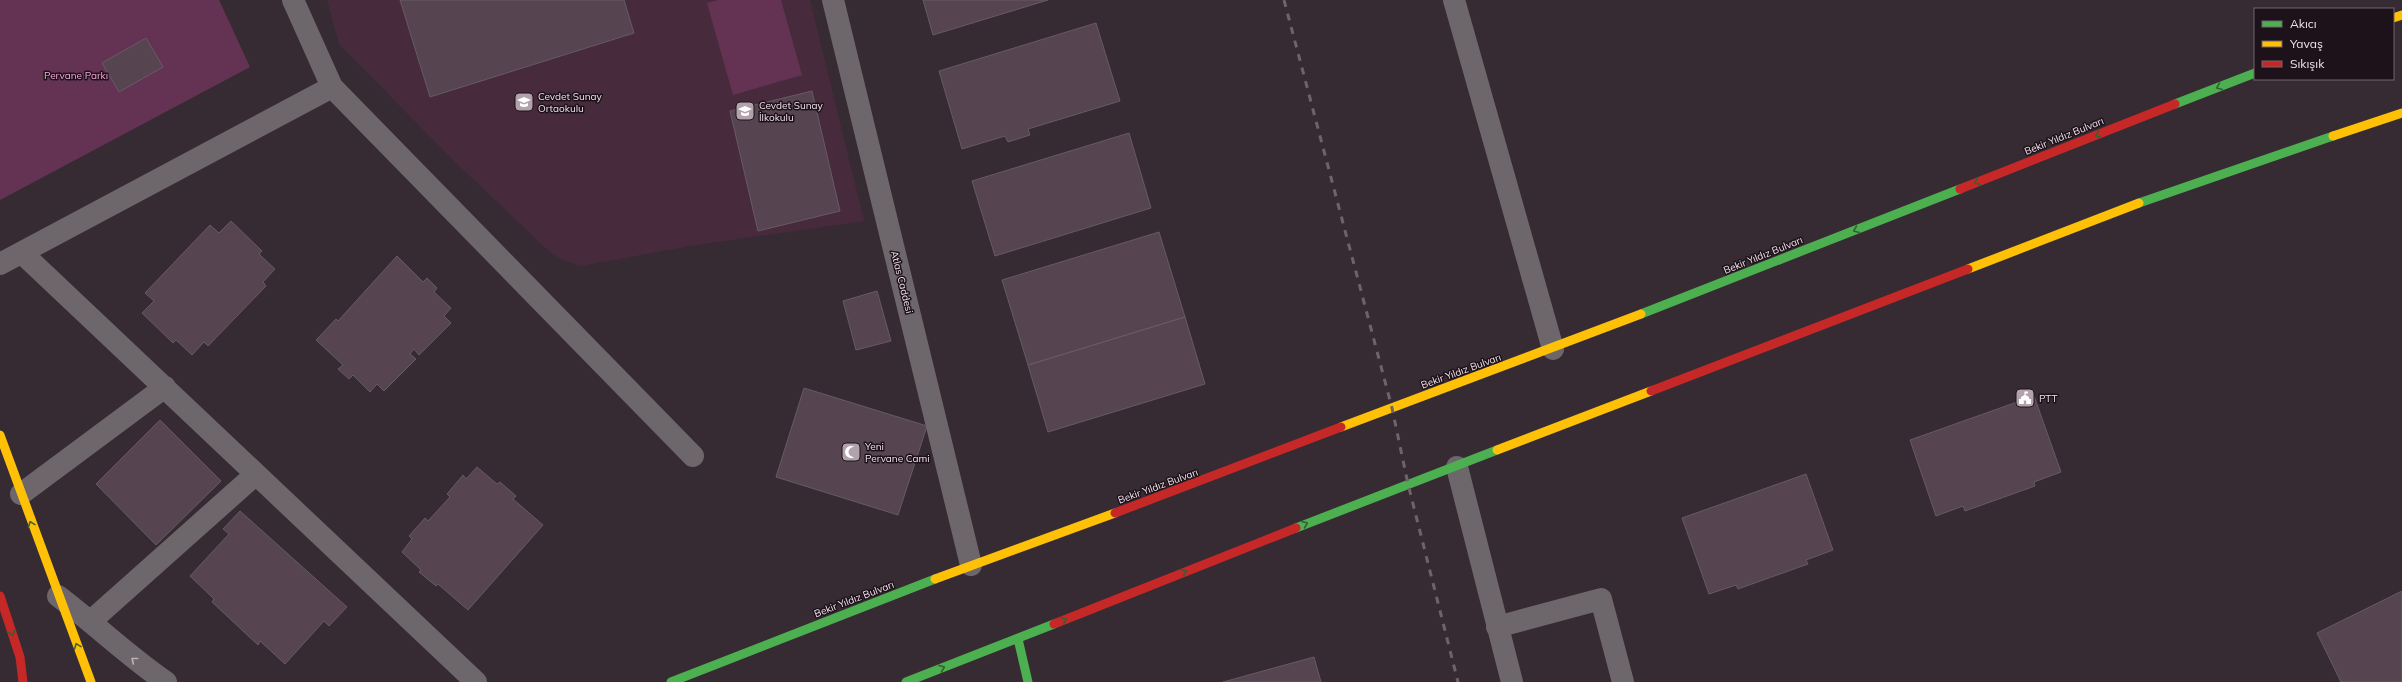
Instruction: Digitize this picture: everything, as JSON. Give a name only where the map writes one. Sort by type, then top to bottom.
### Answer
[{"type":"main road","name":"Bekir Yıldız Bulvarı","points":[[671,682],[971,564],[1160,497],[1392,408],[1553,349],[2254,73]]},
{"type":"main road","points":[[906,682],[1018,639],[1401,486],[1457,467],[2179,188],[2402,113]]},
{"type":"main road","points":[[0,435],[58,596],[91,682]]},
{"type":"main road","points":[[0,596],[20,657],[23,682]]},
{"type":"main road","points":[[1018,639],[1028,682]]},
{"type":"street","points":[[293,0],[332,87],[693,456]]},
{"type":"street","name":"Atlas Caddesi","points":[[833,0],[971,564]]},
{"type":"street","points":[[1454,0],[1553,349]]},
{"type":"street","points":[[0,264],[332,87]]},
{"type":"street","points":[[22,253],[476,682]]},
{"type":"street","points":[[21,494],[164,387]]},
{"type":"street","points":[[1457,467],[1512,682]]},
{"type":"street","points":[[91,621],[256,474]]},
{"type":"street","points":[[58,596],[91,621],[136,661],[166,682]]},
{"type":"street","points":[[1497,627],[1601,599],[1623,682]]},
{"type":"shaded area","points":[[327,0],[810,0],[864,221],[690,246],[580,266],[566,261],[552,254],[453,160],[339,44]]},
{"type":"green space","name":"Pervane Parkı","points":[[0,0],[219,0],[250,67],[0,200]]},
{"type":"green space","points":[[718,0],[781,0],[802,75],[733,95],[707,3]]},
{"type":"building","points":[[400,0],[624,0],[634,33],[430,97]]},
{"type":"building","points":[[923,0],[1048,0],[933,35]]},
{"type":"building","points":[[1096,23],[1120,101],[1028,129],[1030,135],[1008,142],[1005,136],[962,149],[939,71]]},
{"type":"building","points":[[146,38],[163,67],[119,92],[102,63]]},
{"type":"building","points":[[812,91],[840,211],[758,231],[730,111]]},
{"type":"building","points":[[1129,133],[1151,208],[995,256],[972,181]]},
{"type":"building","points":[[231,221],[262,251],[259,254],[275,269],[263,282],[266,286],[208,346],[204,342],[192,355],[176,340],[173,343],[142,313],[154,301],[145,293],[210,225],[219,233]]},
{"type":"building","points":[[1159,232],[1185,317],[1028,365],[1002,280]]},
{"type":"building","points":[[397,256],[423,282],[427,278],[437,288],[434,292],[451,308],[444,316],[451,323],[419,355],[414,349],[410,354],[416,359],[384,391],[377,384],[370,392],[353,375],[349,379],[338,369],[343,365],[316,340],[336,319],[338,321]]},
{"type":"building","points":[[877,291],[891,341],[856,350],[843,301]]},
{"type":"building","points":[[1185,317],[1205,384],[1048,432],[1028,365]]},
{"type":"building","name":"Yeni Pervane Cami","points":[[804,388],[927,426],[898,515],[776,477]]},
{"type":"building","points":[[2034,396],[2061,472],[2034,482],[2035,486],[1965,511],[1963,506],[1936,516],[1910,440]]},
{"type":"building","points":[[160,420],[221,481],[156,545],[96,484]]},
{"type":"building","points":[[477,467],[497,484],[500,482],[516,496],[513,499],[543,525],[468,610],[438,584],[436,586],[419,572],[421,570],[402,552],[412,539],[409,536],[425,518],[428,521],[450,497],[447,494],[463,475],[466,479]]},
{"type":"building","points":[[1806,474],[1833,550],[1806,560],[1808,564],[1738,589],[1736,585],[1709,594],[1682,518]]},
{"type":"building","points":[[240,511],[347,607],[329,626],[324,621],[285,664],[260,641],[258,645],[212,602],[214,599],[190,576],[229,534],[223,529]]},
{"type":"building","points":[[2402,591],[2402,682],[2341,682],[2317,633]]},
{"type":"building","points":[[1314,657],[1321,682],[1223,682]]},
{"type":"railway","points":[[1284,0],[1392,408],[1408,484],[1458,682]]},
{"type":"traffic: fast","points":[[2175,104],[2254,73]]},
{"type":"traffic: fast","points":[[2139,203],[2333,136]]},
{"type":"traffic: fast","points":[[1641,314],[1960,189]]},
{"type":"traffic: fast","points":[[1296,528],[1497,450]]},
{"type":"traffic: fast","points":[[671,682],[935,579]]},
{"type":"traffic: fast","points":[[906,682],[1054,624]]},
{"type":"traffic: fast","points":[[1018,639],[1028,682]]},
{"type":"traffic: slow","points":[[2394,18],[2402,15]]},
{"type":"traffic: slow","points":[[2333,136],[2402,113]]},
{"type":"traffic: slow","points":[[1968,269],[2139,203]]},
{"type":"traffic: slow","points":[[1341,427],[1641,314]]},
{"type":"traffic: slow","points":[[1497,450],[1651,391]]},
{"type":"traffic: slow","points":[[0,435],[91,682]]},
{"type":"traffic: slow","points":[[935,579],[1115,513]]},
{"type":"traffic: jam","points":[[1960,189],[2175,104]]},
{"type":"traffic: jam","points":[[1651,391],[1968,269]]},
{"type":"traffic: jam","points":[[1115,513],[1341,427]]},
{"type":"traffic: jam","points":[[1054,624],[1296,528]]},
{"type":"traffic: jam","points":[[0,596],[20,657],[23,682]]},
{"type":"place","name":"Cevdet Sunay Ortaokulu","points":[[524,102]]},
{"type":"place","name":"Cevdet Sunay İlkokulu","points":[[745,111]]},
{"type":"place","name":"PTT","points":[[2025,398]]},
{"type":"place","name":"Yeni Pervane Cami","points":[[851,452]]}]
